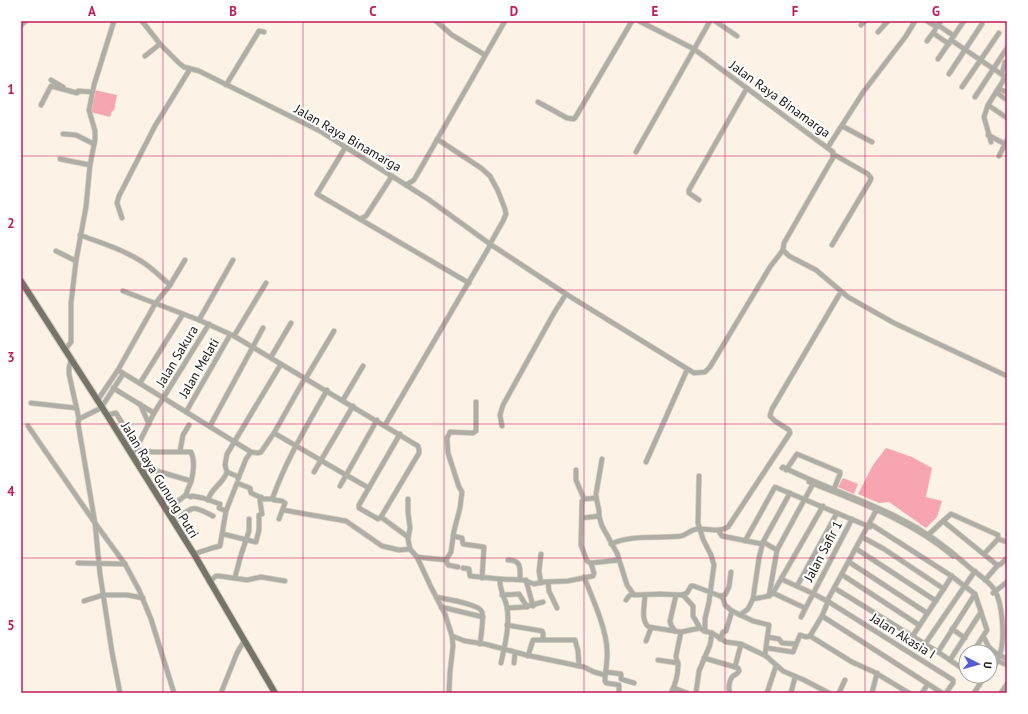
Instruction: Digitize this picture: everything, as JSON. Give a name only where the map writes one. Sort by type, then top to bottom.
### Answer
[{"type":"main road","name":"Jalan Raya Gunung Putri","points":[[21,282],[162,502],[275,693]]},
{"type":"street","points":[[21,25],[26,21]]},
{"type":"street","points":[[66,350],[72,342],[71,303],[94,144],[94,131],[89,110],[114,21]]},
{"type":"street","name":"Jalan Raya Binamarga","points":[[142,21],[160,44],[179,63],[190,69],[199,71],[320,131],[406,185],[414,180],[505,21]]},
{"type":"street","points":[[538,102],[567,118],[574,119],[632,21]]},
{"type":"street","name":"Jalan Raya Binamarga","points":[[639,21],[694,49],[828,147],[834,154],[784,243],[783,250],[770,267],[710,368],[705,372],[700,373],[694,373],[687,370]]},
{"type":"street","points":[[636,152],[710,21]]},
{"type":"street","points":[[715,21],[738,36]]},
{"type":"street","points":[[861,25],[865,21]]},
{"type":"street","points":[[878,32],[888,21]]},
{"type":"street","points":[[828,147],[864,91],[906,36],[915,21]]},
{"type":"street","points":[[927,21],[938,24],[951,40]]},
{"type":"street","points":[[938,59],[964,21]]},
{"type":"street","points":[[440,22],[452,35],[485,55]]},
{"type":"street","points":[[927,41],[938,24]]},
{"type":"street","points":[[949,74],[982,24]]},
{"type":"street","points":[[226,85],[259,30],[264,32]]},
{"type":"street","points":[[962,87],[999,32]]},
{"type":"street","points":[[933,33],[951,40],[1002,73]]},
{"type":"street","points":[[145,56],[160,44]]},
{"type":"street","points":[[975,97],[1007,48]]},
{"type":"street","points":[[991,142],[984,117],[988,105],[1004,79],[1002,73],[1005,62]]},
{"type":"street","points":[[122,218],[117,203],[119,196],[155,126],[190,69]]},
{"type":"street","points":[[51,80],[62,87],[93,92]]},
{"type":"street","points":[[41,105],[51,86],[77,93],[80,91]]},
{"type":"street","points":[[699,200],[689,193],[689,190],[747,88]]},
{"type":"street","points":[[997,90],[1007,92]]},
{"type":"street","points":[[997,90],[1007,100]]},
{"type":"street","points":[[988,105],[1007,118]]},
{"type":"street","points":[[842,126],[872,142]]},
{"type":"street","points":[[63,134],[79,136],[94,144]]},
{"type":"street","points":[[988,135],[1006,142],[999,156]]},
{"type":"street","points":[[385,425],[469,283],[506,214],[498,190],[490,176],[481,168],[437,139]]},
{"type":"street","points":[[345,148],[317,194],[469,283]]},
{"type":"street","points":[[832,245],[870,181],[868,174],[834,154]]},
{"type":"street","points":[[60,159],[90,165]]},
{"type":"street","points":[[360,219],[366,216],[392,176]]},
{"type":"street","points":[[406,185],[490,244],[687,370],[646,462]]},
{"type":"street","points":[[80,235],[112,247],[143,262],[154,270],[170,286]]},
{"type":"street","points":[[783,250],[789,256],[816,270],[848,297],[894,323],[1007,376]]},
{"type":"street","points":[[56,251],[76,261]]},
{"type":"street","points":[[97,401],[118,370],[155,304],[170,286],[185,260]]},
{"type":"street","points":[[199,320],[233,260]]},
{"type":"street","name":"Jalan Melati","points":[[186,412],[232,335],[266,283]]},
{"type":"street","points":[[123,291],[209,324],[232,335],[327,390],[418,446],[420,450],[381,517]]},
{"type":"street","points":[[502,426],[500,415],[503,405],[566,294]]},
{"type":"street","points":[[611,544],[624,539],[683,535],[700,528],[723,530],[731,524],[790,433],[789,430],[770,416],[772,409],[839,295]]},
{"type":"street","points":[[140,383],[183,314]]},
{"type":"street","name":"Jalan Sakura","points":[[128,449],[134,442],[138,443],[140,441],[154,413],[209,324]]},
{"type":"street","points":[[271,357],[291,324]]},
{"type":"street","points":[[210,426],[263,328]]},
{"type":"street","points":[[118,370],[251,452],[258,453],[261,452],[274,433],[334,331]]},
{"type":"street","points":[[71,360],[69,374],[79,419],[78,423],[95,523],[103,595],[120,693]]},
{"type":"street","points":[[208,500],[210,494],[218,487],[227,472],[227,454],[234,441],[282,364]]},
{"type":"street","points":[[343,400],[363,366]]},
{"type":"street","points":[[79,419],[101,408],[123,374]]},
{"type":"street","points":[[113,388],[154,413]]},
{"type":"street","points":[[273,499],[283,469],[327,390]]},
{"type":"street","points":[[446,560],[450,552],[462,492],[448,454],[447,438],[450,432],[474,433],[476,431],[476,402]]},
{"type":"street","points":[[30,403],[76,408]]},
{"type":"street","points":[[140,404],[148,424]]},
{"type":"street","points":[[314,472],[353,406]]},
{"type":"street","points":[[107,415],[116,413],[134,442]]},
{"type":"street","points":[[340,486],[377,420]]},
{"type":"street","points":[[180,452],[183,435],[189,425]]},
{"type":"street","points":[[28,426],[95,523],[126,564],[143,598],[156,632],[174,693]]},
{"type":"street","points":[[274,433],[369,488]]},
{"type":"street","points":[[400,434],[360,501],[359,508],[377,518],[381,517],[408,537]]},
{"type":"street","points":[[128,449],[153,452],[192,453],[191,481],[186,495],[166,510]]},
{"type":"street","points":[[194,554],[220,546],[226,511],[246,459],[251,452]]},
{"type":"street","points":[[834,489],[840,472],[797,454],[786,470],[898,517],[951,550],[995,594]]},
{"type":"street","points":[[602,459],[596,498],[599,508],[598,516],[619,560],[627,585],[632,594],[637,596],[660,594],[683,595],[688,592],[692,586],[720,596],[723,598],[725,605],[732,611],[753,621],[769,624],[765,655]]},
{"type":"street","points":[[141,470],[157,471],[191,481]]},
{"type":"street","points":[[446,560],[448,565],[469,570],[470,576],[500,580],[526,580],[534,584],[568,581],[594,575],[591,563],[587,561],[581,545],[582,501],[584,499],[576,480],[576,470]]},
{"type":"street","points":[[227,472],[239,477]]},
{"type":"street","points":[[699,476],[698,523],[714,565],[705,621],[705,632]]},
{"type":"street","points":[[814,482],[834,489],[878,509]]},
{"type":"street","points":[[771,594],[777,550],[814,482]]},
{"type":"street","points":[[237,483],[250,488],[251,493],[261,497],[284,502],[283,510],[279,519]]},
{"type":"street","points":[[745,541],[775,487],[870,526],[952,576],[975,594],[987,629],[978,644]]},
{"type":"street","points":[[740,615],[748,608],[753,599],[763,543],[790,493]]},
{"type":"street","points":[[186,495],[220,504],[219,508],[226,511]]},
{"type":"street","points":[[223,534],[256,542],[259,530],[259,515],[262,514],[260,501],[261,497]]},
{"type":"street","points":[[162,502],[170,498],[175,504]]},
{"type":"street","points":[[584,499],[596,498]]},
{"type":"street","points":[[408,499],[410,528],[408,537],[410,549],[418,557],[447,618],[452,636],[453,646],[449,693]]},
{"type":"street","points":[[771,594],[781,580],[823,506]]},
{"type":"street","points":[[174,522],[187,511],[194,508],[198,508],[213,516]]},
{"type":"street","points":[[810,636],[878,509]]},
{"type":"street","points":[[283,510],[346,520],[382,546],[399,550],[410,549]]},
{"type":"street","points":[[797,586],[837,513]]},
{"type":"street","points":[[927,536],[951,514],[998,536],[998,539],[1007,542]]},
{"type":"street","points":[[582,518],[598,516]]},
{"type":"street","points":[[235,578],[241,555],[247,540],[249,519]]},
{"type":"street","name":"Jalan Safir 1","points":[[801,617],[812,593],[852,519]]},
{"type":"street","points":[[943,521],[998,565]]},
{"type":"street","points":[[718,530],[722,536],[763,543],[777,550]]},
{"type":"street","points":[[453,536],[462,538],[463,544],[484,547],[482,578]]},
{"type":"street","points":[[827,603],[844,576],[863,538]]},
{"type":"street","points":[[863,538],[880,547],[944,589]]},
{"type":"street","points":[[984,554],[998,539]]},
{"type":"street","points":[[858,550],[936,601]]},
{"type":"street","points":[[541,554],[539,571],[541,583]]},
{"type":"street","points":[[418,557],[446,560]]},
{"type":"street","points":[[985,580],[998,565],[1007,558]]},
{"type":"street","points":[[508,560],[515,560],[518,562],[520,567],[520,580]]},
{"type":"street","points":[[591,563],[619,560]]},
{"type":"street","points":[[850,562],[927,613]]},
{"type":"street","points":[[78,564],[126,564]]},
{"type":"street","points":[[720,596],[725,595],[727,592],[731,572]]},
{"type":"street","points":[[974,572],[985,580],[995,594],[1000,622],[1001,646],[998,658]]},
{"type":"street","points":[[925,644],[974,572]]},
{"type":"street","points":[[209,582],[216,576],[246,580],[261,577],[285,580]]},
{"type":"street","points":[[844,576],[919,625]]},
{"type":"street","points":[[912,637],[952,576]]},
{"type":"street","points":[[584,577],[592,595],[605,635],[607,651],[606,683],[619,685],[620,693]]},
{"type":"street","points":[[500,580],[500,588],[507,608],[507,625],[501,663]]},
{"type":"street","points":[[526,580],[533,606]]},
{"type":"street","points":[[781,580],[812,593],[827,603]]},
{"type":"street","points":[[548,582],[549,591],[557,608]]},
{"type":"street","points":[[995,594],[1006,585]]},
{"type":"street","points":[[836,589],[958,665]]},
{"type":"street","points":[[502,594],[519,594],[526,607]]},
{"type":"street","points":[[626,600],[632,594]]},
{"type":"street","points":[[753,599],[771,594],[805,608]]},
{"type":"street","points":[[938,652],[975,594]]},
{"type":"street","points":[[84,601],[103,595],[127,595],[143,598]]},
{"type":"street","points":[[645,595],[645,622],[651,628],[681,632],[700,628]]},
{"type":"street","points":[[675,631],[670,621],[676,595]]},
{"type":"street","points":[[683,595],[693,606],[693,616],[700,628],[705,632],[712,633],[728,643],[741,644],[765,655],[783,671],[829,693]]},
{"type":"street","points":[[436,597],[477,607],[482,611],[480,644]]},
{"type":"street","points":[[507,608],[533,606],[543,602]]},
{"type":"street","name":"Jalan Akasia I","points":[[827,603],[953,680],[953,683],[946,693]]},
{"type":"street","points":[[442,607],[482,617]]},
{"type":"street","points":[[720,639],[723,632],[726,631],[732,611]]},
{"type":"street","points":[[950,660],[982,612]]},
{"type":"street","points":[[822,616],[942,693]]},
{"type":"street","points":[[507,625],[542,631],[543,639]]},
{"type":"street","points":[[646,641],[651,628]]},
{"type":"street","points":[[952,629],[965,638]]},
{"type":"street","points":[[671,693],[674,688],[678,663],[676,656],[681,632]]},
{"type":"street","points":[[696,693],[699,671],[712,633]]},
{"type":"street","points":[[767,648],[793,652],[800,634],[806,637],[810,636],[852,662],[877,673],[909,693]]},
{"type":"street","points":[[452,636],[465,641],[528,656],[587,668],[594,672],[621,674],[620,679],[634,683]]},
{"type":"street","points":[[768,637],[778,638],[782,643],[796,644]]},
{"type":"street","points":[[983,637],[989,648],[1007,659]]},
{"type":"street","points":[[528,656],[532,641],[543,639],[575,640],[578,651],[579,666]]},
{"type":"street","points":[[1001,646],[1007,639]]},
{"type":"street","points":[[220,693],[237,652],[244,641]]},
{"type":"street","points":[[734,667],[741,644]]},
{"type":"street","points":[[514,663],[516,653]]},
{"type":"street","points":[[704,658],[738,668],[739,670],[733,677],[728,688],[730,693]]},
{"type":"street","points":[[658,660],[678,663]]},
{"type":"street","points":[[767,693],[776,666]]},
{"type":"street","points":[[872,693],[877,673]]},
{"type":"street","points":[[791,693],[795,677]]},
{"type":"street","points":[[839,693],[845,680]]},
{"type":"street","points":[[922,693],[928,684]]},
{"type":"street","points":[[974,693],[981,684]]},
{"type":"street","points":[[977,693],[982,684]]},
{"type":"street","points":[[1001,693],[1007,684]]},
{"type":"street","points":[[674,688],[687,693]]},
{"type":"shaded area","points":[[94,90],[117,95],[114,111],[112,111],[110,117],[90,112]]},
{"type":"shaded area","points":[[886,448],[912,457],[932,468],[926,497],[942,501],[937,517],[926,528],[889,502],[879,503],[858,494],[873,465]]},
{"type":"shaded area","points":[[843,478],[858,484],[854,494],[838,487]]}]
